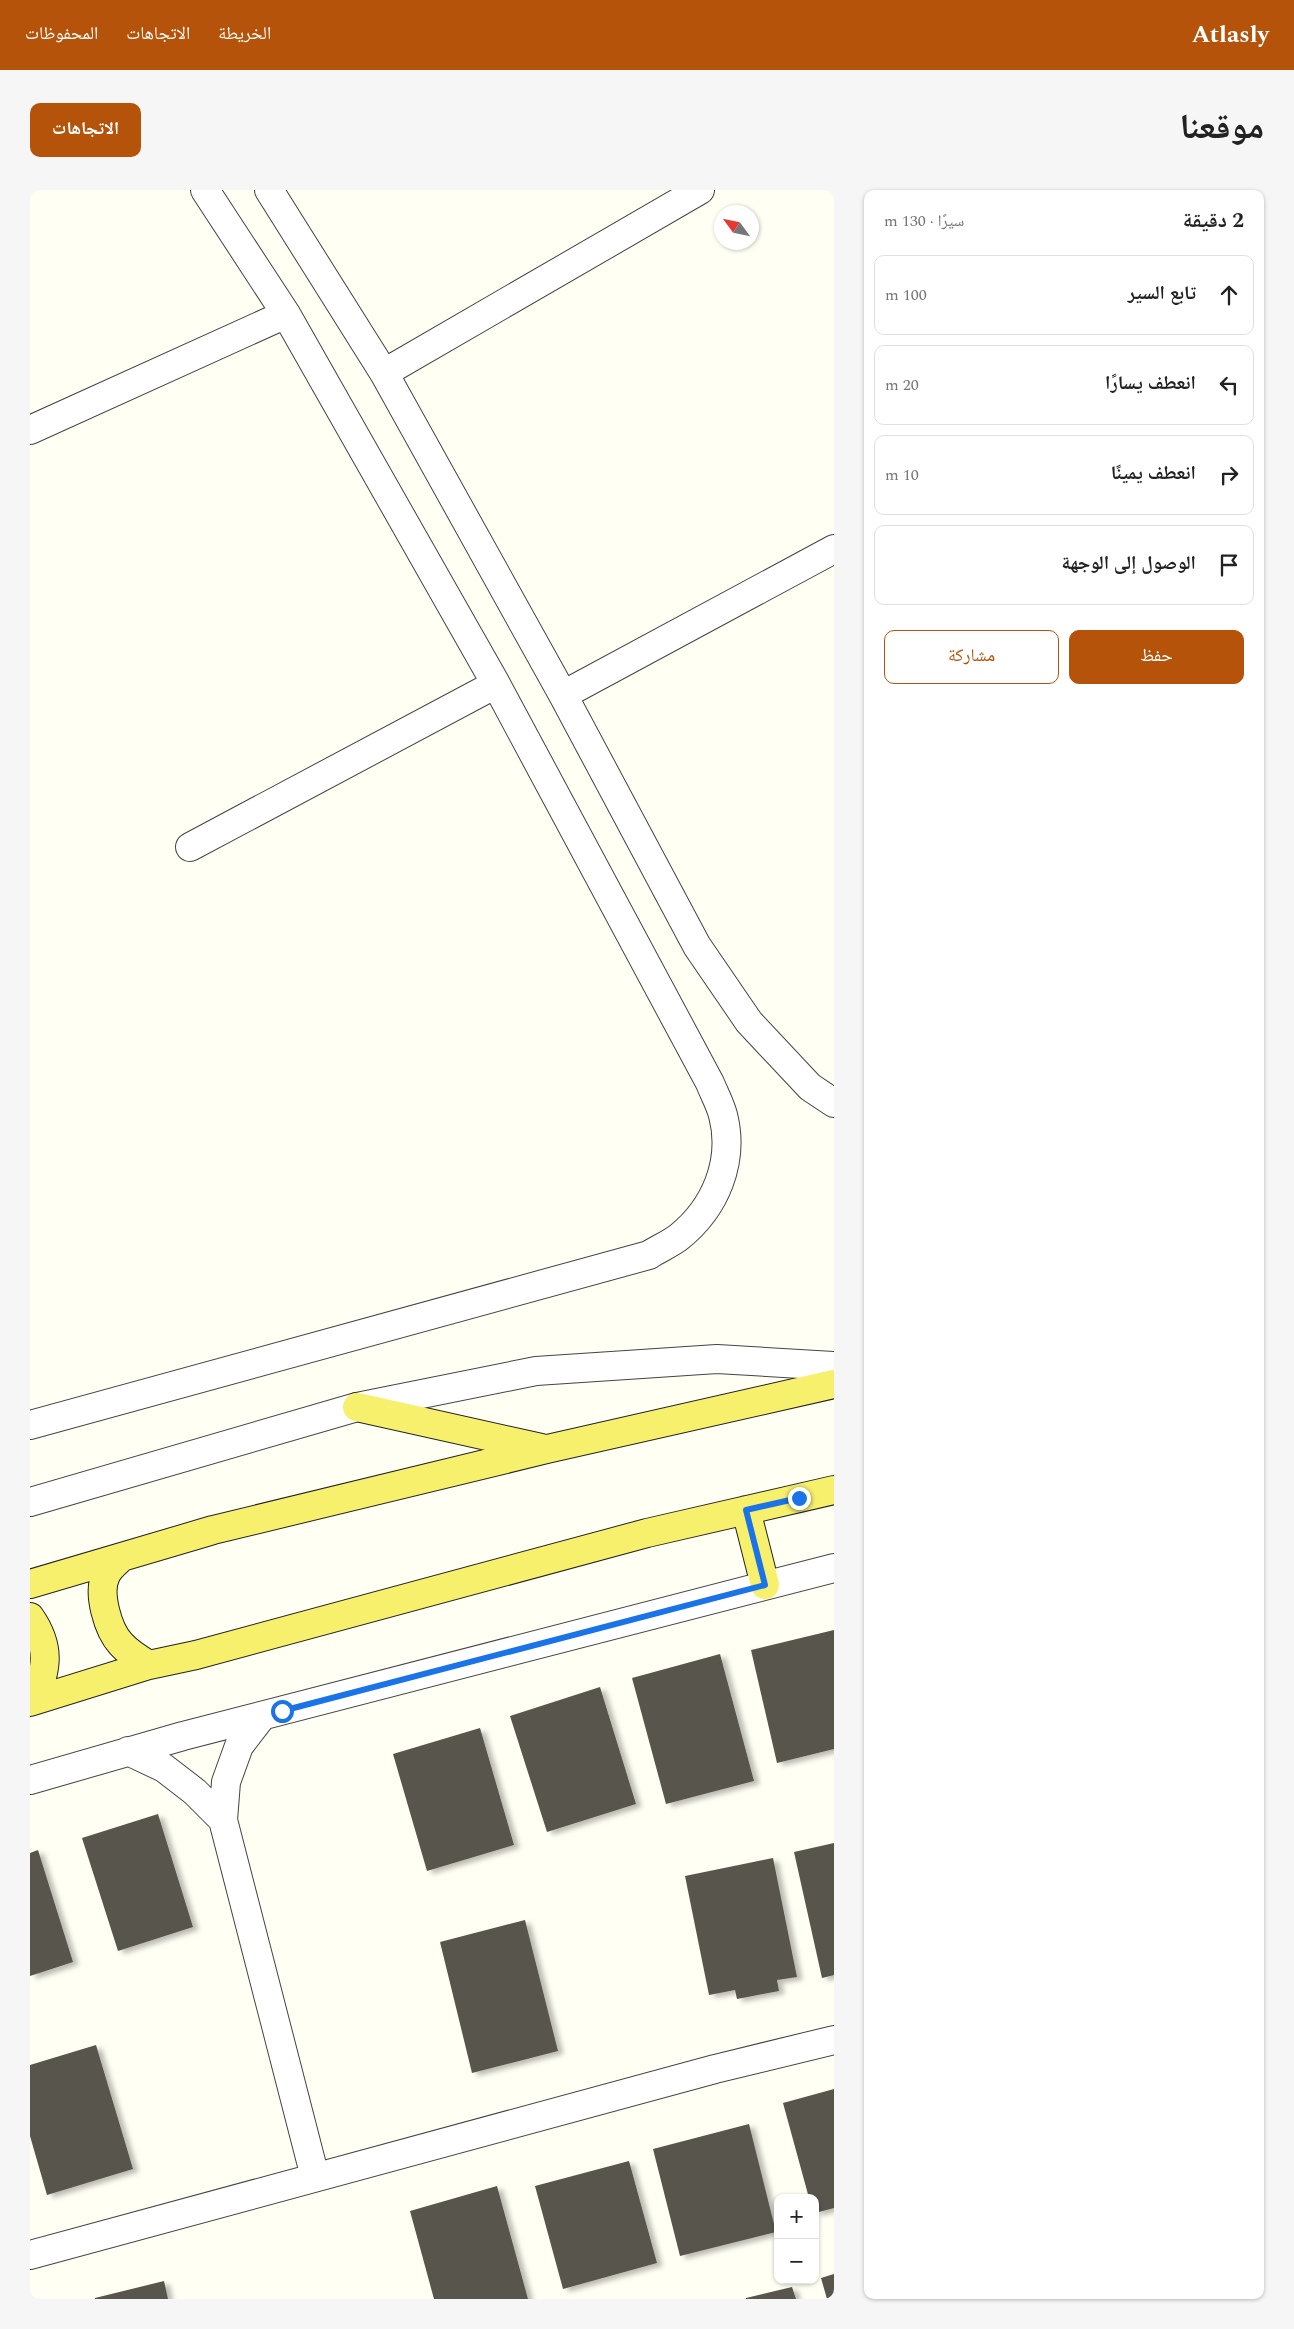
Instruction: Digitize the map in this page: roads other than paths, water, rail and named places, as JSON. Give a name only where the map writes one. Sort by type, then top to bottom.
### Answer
[{"type":"main road","points":[[30,1584],[213,1530],[547,1449],[834,1384]]},
{"type":"main road","points":[[358,1407],[547,1449]]},
{"type":"main road","points":[[32,1701],[149,1665],[206,1652],[647,1533],[834,1490]]},
{"type":"main road","points":[[746,1510],[765,1585]]},
{"type":"main road","points":[[122,1557],[106,1574],[102,1588],[103,1603],[119,1643],[132,1655],[149,1665]]},
{"type":"main road","points":[[30,1617],[41,1636],[46,1663],[44,1676],[32,1701]]},
{"type":"street","points":[[30,1425],[649,1255],[678,1238],[702,1215],[719,1186],[726,1151],[723,1116],[710,1082],[496,684],[286,314],[206,190]]},
{"type":"street","points":[[269,190],[384,373],[563,695],[697,946],[749,1022],[810,1087],[834,1103]]},
{"type":"street","points":[[384,373],[700,190]]},
{"type":"street","points":[[30,430],[286,314]]},
{"type":"street","points":[[563,695],[834,549]]},
{"type":"street","points":[[190,847],[496,684]]},
{"type":"street","points":[[30,1502],[358,1407],[536,1371],[717,1358],[834,1366]]},
{"type":"street","points":[[30,1780],[128,1750],[834,1568]]},
{"type":"street","points":[[262,1716],[239,1746],[226,1782],[223,1820],[315,2177]]},
{"type":"street","points":[[128,1750],[164,1768],[195,1792],[223,1820]]},
{"type":"street","points":[[30,2255],[715,2068],[834,2040]]}]
